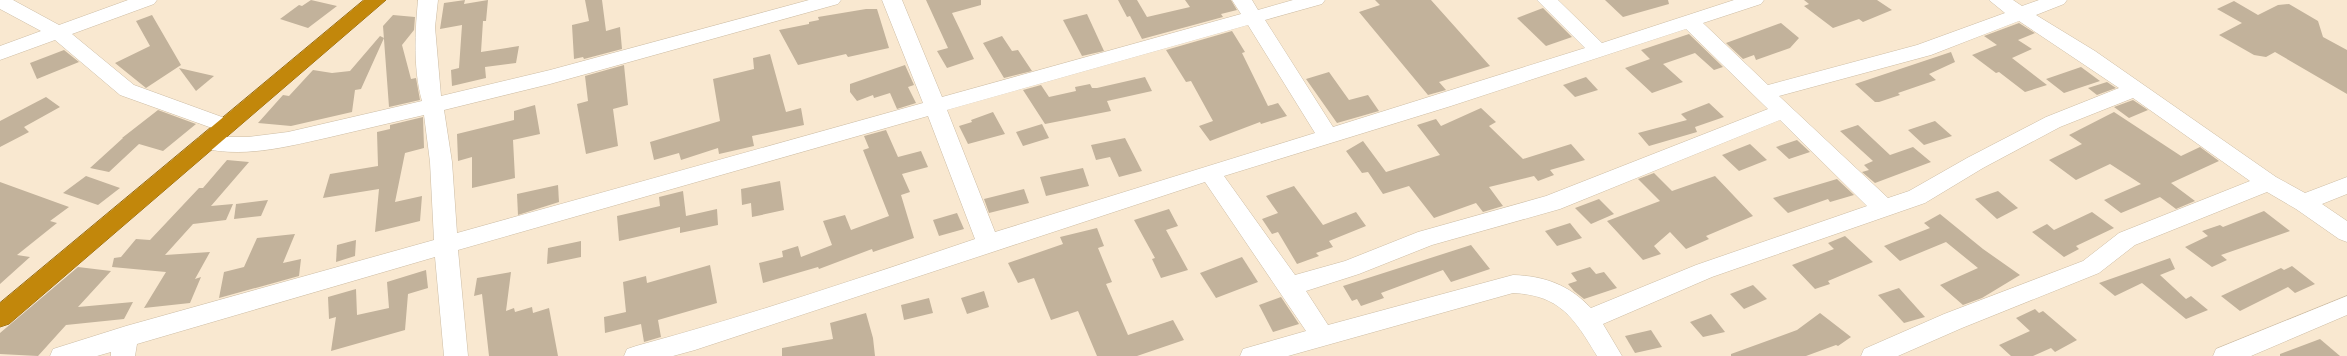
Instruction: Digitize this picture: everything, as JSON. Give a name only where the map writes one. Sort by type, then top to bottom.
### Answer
[{"type":"highway","points":[[0,317],[376,0]]},
{"type":"street","points":[[81,23],[92,0]]},
{"type":"street","points":[[0,53],[56,31],[147,0]]},
{"type":"street","points":[[428,0],[425,27],[429,90],[434,104],[441,162],[446,245],[456,356]]},
{"type":"street","points":[[207,142],[222,145],[248,144],[288,139],[550,77],[831,0]]},
{"type":"street","points":[[892,0],[934,107],[968,187],[988,243]]},
{"type":"street","points":[[62,356],[124,346],[446,245],[934,107],[1247,8],[1315,0]]},
{"type":"street","points":[[1547,0],[1597,49]]},
{"type":"street","points":[[636,356],[695,340],[840,294],[988,243],[1210,172],[1444,100],[1597,49],[1754,0]]},
{"type":"street","points":[[1999,0],[2022,13],[2136,89],[2268,183],[2304,203],[2347,233]]},
{"type":"street","points":[[1763,93],[1924,50],[2058,0]]},
{"type":"street","points":[[0,1],[56,31],[127,90],[226,126]]},
{"type":"street","points":[[1247,8],[1328,136]]},
{"type":"street","points":[[1689,21],[1780,110],[1885,209]]},
{"type":"street","points":[[1587,320],[1704,271],[1918,197],[1975,163],[2053,122],[2136,89]]},
{"type":"street","points":[[1290,286],[1351,268],[1426,238],[1552,203],[1776,114],[1780,110]]},
{"type":"street","points":[[1210,172],[1290,286],[1321,335]]},
{"type":"street","points":[[1873,356],[1952,321],[2091,267],[2127,239],[2268,183]]},
{"type":"street","points":[[2304,203],[2347,185]]},
{"type":"street","points":[[1252,356],[1321,335],[1513,284],[1533,283],[1558,293],[1579,309],[1610,356]]},
{"type":"street","points":[[2225,356],[2347,304]]},
{"type":"building","points":[[311,0],[337,6],[308,28],[280,19],[299,5],[302,6]]},
{"type":"building","points":[[465,0],[464,4],[488,0],[486,21],[483,21],[481,52],[519,46],[516,63],[485,67],[486,78],[452,86],[451,70],[459,68],[462,25],[440,29],[444,3]]},
{"type":"building","points":[[585,0],[602,0],[606,31],[620,27],[622,49],[584,59],[583,57],[574,59],[572,25],[589,21]]},
{"type":"building","points":[[926,0],[981,0],[981,5],[952,13],[974,59],[947,68],[937,51],[948,48]]},
{"type":"building","points":[[1118,0],[1137,0],[1147,17],[1190,7],[1185,0],[1231,0],[1237,10],[1221,14],[1223,17],[1142,39],[1130,16],[1127,17]]},
{"type":"building","points":[[1375,0],[1431,0],[1490,66],[1439,82],[1446,90],[1428,95],[1359,12],[1380,5]]},
{"type":"building","points":[[1605,0],[1668,0],[1669,4],[1623,17]]},
{"type":"building","points":[[1804,0],[1877,0],[1892,10],[1863,22],[1859,19],[1833,28],[1804,6],[1809,4]]},
{"type":"building","points":[[2234,1],[2258,15],[2278,5],[2289,4],[2318,21],[2323,37],[2347,50],[2347,94],[2275,52],[2266,57],[2254,55],[2219,35],[2242,23],[2217,9]]},
{"type":"building","points":[[1543,8],[1572,37],[1546,46],[1517,18]]},
{"type":"building","points":[[866,9],[877,9],[889,48],[848,57],[846,54],[798,65],[779,30],[809,24],[809,22],[819,20],[818,17]]},
{"type":"building","points":[[1087,14],[1104,51],[1082,56],[1063,20]]},
{"type":"building","points":[[152,15],[181,65],[146,88],[115,63],[150,46],[136,21]]},
{"type":"building","points":[[393,15],[415,17],[414,30],[402,45],[411,79],[416,78],[420,100],[389,107],[383,26]]},
{"type":"building","points":[[1781,23],[1799,38],[1790,48],[1756,60],[1754,55],[1743,59],[1726,43]]},
{"type":"building","points":[[2019,23],[2035,33],[2018,40],[2032,49],[2012,58],[2047,85],[2025,92],[1999,72],[1996,73],[1972,55],[1997,45],[1984,36]]},
{"type":"building","points":[[1232,31],[1245,52],[1242,53],[1268,106],[1278,103],[1287,116],[1261,124],[1260,122],[1210,141],[1199,126],[1213,121],[1191,81],[1186,82],[1166,50]]},
{"type":"building","points":[[1689,34],[1723,67],[1714,70],[1695,53],[1663,64],[1683,82],[1652,93],[1625,68],[1650,59],[1641,50]]},
{"type":"building","points":[[380,36],[384,38],[361,89],[355,90],[352,112],[291,126],[258,123],[283,95],[289,96],[313,70],[332,73],[350,71]]},
{"type":"building","points":[[1002,36],[1012,51],[1018,50],[1032,71],[1004,78],[983,43]]},
{"type":"building","points":[[64,50],[79,62],[37,79],[30,63]]},
{"type":"building","points":[[1951,52],[1955,62],[1929,74],[1936,80],[1898,93],[1900,95],[1879,102],[1875,102],[1855,84]]},
{"type":"building","points":[[770,54],[786,112],[801,108],[804,125],[752,136],[754,146],[719,154],[718,148],[681,160],[679,153],[654,160],[650,142],[720,121],[713,79],[754,69],[753,58]]},
{"type":"building","points":[[624,65],[628,105],[613,109],[618,146],[586,154],[577,104],[588,101],[585,76]]},
{"type":"building","points":[[905,65],[914,85],[908,87],[916,103],[897,109],[890,93],[874,98],[873,95],[857,101],[850,92],[850,84]]},
{"type":"building","points":[[2081,67],[2100,81],[2064,93],[2046,79]]},
{"type":"building","points":[[179,68],[214,76],[196,91]]},
{"type":"building","points":[[1329,72],[1349,100],[1368,95],[1379,111],[1337,123],[1306,79]]},
{"type":"building","points":[[1145,77],[1152,91],[1107,101],[1111,111],[1045,124],[1023,90],[1041,85],[1049,97],[1076,91],[1075,87],[1090,84],[1092,88],[1097,88]]},
{"type":"building","points":[[1586,77],[1598,90],[1575,97],[1563,85]]},
{"type":"building","points":[[2107,82],[2116,88],[2097,95],[2088,88]]},
{"type":"building","points":[[46,97],[60,107],[24,127],[29,132],[0,147],[0,121]]},
{"type":"building","points":[[2133,100],[2148,110],[2129,118],[2114,107]]},
{"type":"building","points":[[1709,103],[1724,117],[1695,127],[1697,132],[1649,146],[1638,133],[1687,120],[1681,114]]},
{"type":"building","points":[[535,105],[540,134],[513,140],[515,178],[472,188],[472,157],[458,161],[457,134],[514,120],[514,111]]},
{"type":"building","points":[[1481,108],[1496,122],[1489,126],[1523,159],[1571,144],[1585,160],[1550,170],[1554,175],[1538,181],[1534,176],[1489,187],[1503,206],[1483,212],[1476,203],[1434,218],[1409,186],[1383,194],[1368,172],[1362,173],[1346,151],[1363,141],[1386,172],[1440,155],[1417,125],[1436,119],[1441,126]]},
{"type":"building","points":[[158,110],[196,124],[163,151],[139,144],[109,172],[90,168],[122,138]]},
{"type":"building","points":[[993,112],[1005,134],[968,144],[959,126],[972,122],[971,120]]},
{"type":"building","points":[[2114,112],[2181,156],[2200,147],[2219,161],[2171,183],[2195,201],[2176,209],[2160,197],[2121,213],[2104,200],[2141,184],[2110,164],[2076,180],[2049,160],[2082,144],[2069,135]]},
{"type":"building","points":[[423,117],[424,148],[405,153],[395,202],[422,196],[420,221],[375,232],[379,189],[323,198],[330,174],[378,166],[377,132],[390,129],[390,125]]},
{"type":"building","points":[[1935,121],[1952,136],[1924,145],[1908,130]]},
{"type":"building","points":[[1042,124],[1049,138],[1023,146],[1016,132]]},
{"type":"building","points":[[1858,125],[1890,155],[1913,147],[1931,162],[1875,183],[1862,172],[1869,170],[1864,165],[1873,161],[1840,131]]},
{"type":"building","points":[[886,130],[898,157],[921,151],[928,167],[902,174],[910,192],[901,195],[914,238],[873,252],[872,249],[819,269],[818,267],[763,283],[759,263],[783,257],[782,251],[798,246],[801,257],[832,245],[823,221],[845,215],[851,230],[889,216],[863,150],[869,148],[864,136]]},
{"type":"building","points":[[1125,138],[1142,171],[1119,177],[1110,157],[1096,160],[1091,145]]},
{"type":"building","points":[[1797,140],[1810,152],[1789,159],[1776,147]]},
{"type":"building","points":[[1750,144],[1767,160],[1739,171],[1722,155]]},
{"type":"building","points":[[227,160],[249,162],[211,206],[233,204],[226,220],[193,224],[165,255],[210,252],[195,279],[201,277],[190,303],[144,308],[166,272],[112,267],[114,258],[121,257],[136,239],[150,240],[199,188],[203,188]]},
{"type":"building","points":[[1083,168],[1089,186],[1046,196],[1040,177]]},
{"type":"building","points":[[1654,173],[1672,191],[1715,176],[1753,216],[1706,236],[1709,239],[1686,249],[1670,232],[1654,246],[1661,254],[1643,260],[1607,221],[1660,201],[1638,179]]},
{"type":"building","points":[[86,176],[120,188],[98,205],[63,193]]},
{"type":"building","points":[[1837,179],[1854,195],[1830,202],[1828,199],[1788,213],[1773,198]]},
{"type":"building","points":[[780,181],[784,210],[752,217],[751,203],[742,205],[741,189]]},
{"type":"building","points":[[0,182],[69,207],[50,221],[57,223],[17,255],[30,257],[0,284]]},
{"type":"building","points":[[558,185],[559,202],[518,215],[517,194]]},
{"type":"building","points":[[1294,186],[1323,225],[1356,212],[1366,226],[1329,241],[1333,247],[1316,253],[1319,256],[1297,264],[1278,232],[1272,234],[1262,219],[1278,213],[1266,196]]},
{"type":"building","points":[[1024,189],[1029,203],[989,213],[984,199]]},
{"type":"building","points":[[683,191],[686,216],[717,209],[718,225],[680,233],[680,227],[619,241],[617,216],[660,206],[659,197]]},
{"type":"building","points":[[1998,191],[2018,208],[1997,219],[1975,199]]},
{"type":"building","points":[[1599,199],[1614,214],[1591,224],[1575,208]]},
{"type":"building","points":[[268,200],[261,216],[234,219],[236,204]]},
{"type":"building","points":[[1169,209],[1178,226],[1166,230],[1188,270],[1161,278],[1152,259],[1155,258],[1134,220]]},
{"type":"building","points":[[2264,211],[2290,231],[2221,255],[2227,260],[2212,267],[2185,247],[2208,236],[2202,231],[2220,225],[2223,227]]},
{"type":"building","points":[[2092,212],[2114,228],[2076,246],[2079,249],[2064,257],[2032,232],[2047,224],[2054,230]]},
{"type":"building","points":[[957,213],[964,229],[939,236],[933,220]]},
{"type":"building","points":[[1940,214],[1983,249],[2020,275],[1982,298],[1963,305],[1940,285],[1978,268],[1946,242],[1900,261],[1884,246],[1930,228],[1924,223]]},
{"type":"building","points":[[1570,223],[1582,238],[1557,246],[1545,231]]},
{"type":"building","points":[[1097,228],[1104,246],[1098,248],[1112,282],[1106,284],[1128,335],[1173,320],[1184,340],[1137,356],[1097,356],[1078,311],[1051,320],[1034,278],[1018,283],[1008,263],[1063,244],[1060,237]]},
{"type":"building","points":[[295,234],[283,263],[301,259],[299,276],[219,298],[224,272],[244,267],[257,238]]},
{"type":"building","points":[[1845,236],[1873,262],[1828,281],[1830,284],[1815,289],[1792,265],[1834,249],[1828,243]]},
{"type":"building","points":[[356,240],[355,256],[336,262],[337,245]]},
{"type":"building","points":[[581,241],[581,257],[547,264],[548,248]]},
{"type":"building","points":[[1471,245],[1490,269],[1451,282],[1443,270],[1381,293],[1384,298],[1361,306],[1357,299],[1352,301],[1343,286]]},
{"type":"building","points":[[1242,257],[1258,282],[1216,298],[1200,273]]},
{"type":"building","points":[[2170,258],[2175,269],[2160,275],[2186,299],[2191,296],[2208,310],[2186,319],[2142,283],[2115,296],[2099,283]]},
{"type":"building","points":[[710,265],[717,303],[658,320],[661,337],[644,342],[641,324],[605,333],[604,317],[626,312],[623,282],[646,276],[647,283]]},
{"type":"building","points":[[2292,266],[2315,284],[2295,293],[2288,287],[2240,311],[2221,296],[2281,268],[2284,270]]},
{"type":"building","points":[[78,267],[111,271],[78,307],[133,302],[124,319],[66,325],[38,356],[0,354],[0,333]]},
{"type":"building","points":[[1590,267],[1596,274],[1604,272],[1617,288],[1584,299],[1568,284],[1577,281],[1571,273]]},
{"type":"building","points":[[426,270],[428,288],[408,294],[405,330],[331,351],[336,317],[329,319],[328,297],[356,289],[357,315],[389,308],[387,282]]},
{"type":"building","points":[[511,272],[506,311],[514,308],[515,312],[532,307],[533,313],[549,308],[558,356],[489,356],[482,294],[474,296],[477,278]]},
{"type":"building","points":[[1753,285],[1767,299],[1744,309],[1730,294]]},
{"type":"building","points":[[1899,288],[1925,317],[1904,323],[1878,295]]},
{"type":"building","points":[[984,291],[989,307],[967,314],[961,298]]},
{"type":"building","points":[[1281,297],[1299,324],[1273,332],[1259,305]]},
{"type":"building","points":[[929,298],[933,313],[904,320],[901,305]]},
{"type":"building","points":[[2035,309],[2039,313],[2043,311],[2077,340],[2055,352],[2051,348],[2033,356],[2011,356],[1999,345],[2030,331],[2016,318]]},
{"type":"building","points":[[866,313],[873,338],[875,356],[782,356],[782,348],[833,339],[830,323]]},
{"type":"building","points":[[1820,313],[1851,337],[1838,346],[1836,345],[1806,356],[1731,356],[1731,354],[1797,330]]},
{"type":"building","points":[[1711,314],[1725,332],[1703,337],[1690,322]]},
{"type":"building","points":[[1651,330],[1662,347],[1635,353],[1625,336]]},
{"type":"building","points":[[2320,339],[2340,356],[2280,356],[2280,354]]}]
